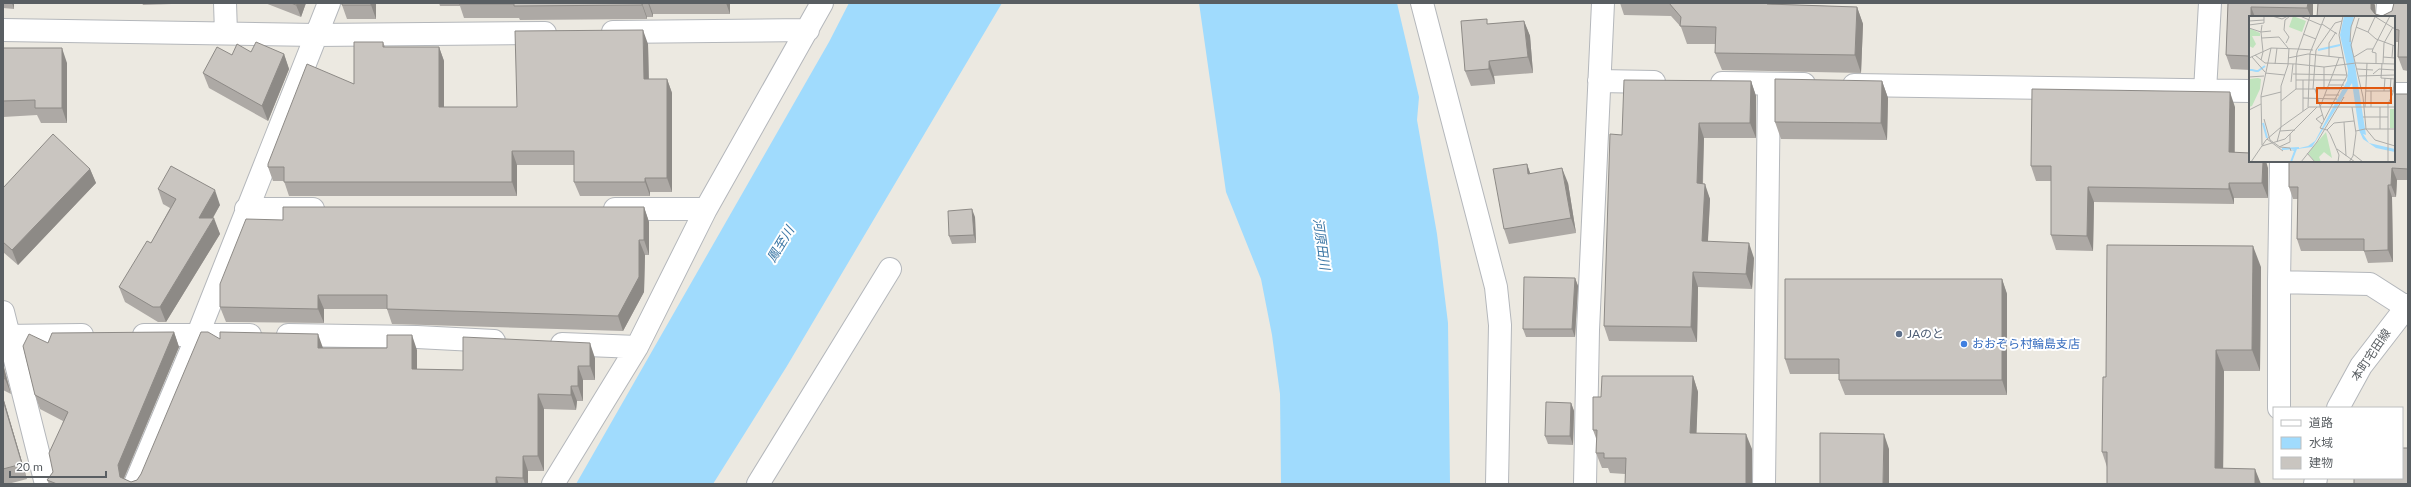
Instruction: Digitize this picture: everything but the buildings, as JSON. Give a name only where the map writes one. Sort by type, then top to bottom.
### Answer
[{"type":"street","points":[[225,3],[226,33]]},
{"type":"street","points":[[135,484],[198,334],[329,3]]},
{"type":"street","points":[[553,484],[637,348],[706,210],[822,3]]},
{"type":"street","points":[[1422,3],[1496,288],[1500,325],[1498,484]]},
{"type":"street","points":[[1585,484],[1588,330],[1603,3]]},
{"type":"street","points":[[2205,91],[2210,3]]},
{"type":"street","points":[[2387,16],[2388,3]]},
{"type":"street","points":[[3,30],[316,35],[562,32]]},
{"type":"street","points":[[594,32],[808,30]]},
{"type":"street","points":[[1599,81],[1676,82]]},
{"type":"street","points":[[1700,83],[2249,91]]},
{"type":"street","points":[[1764,484],[1769,84]]},
{"type":"street","points":[[2395,94],[2408,94]]},
{"type":"street","points":[[2279,407],[2281,162]]},
{"type":"street","points":[[246,210],[333,210]]},
{"type":"street","points":[[595,210],[706,210]]},
{"type":"street","points":[[758,484],[890,269]]},
{"type":"street","points":[[2279,282],[2370,284],[2407,306]]},
{"type":"street","name":"本町宅田線","points":[[2339,407],[2361,366],[2407,306]]},
{"type":"street","points":[[3,312],[6,336],[46,484]]},
{"type":"street","points":[[127,335],[198,334],[417,337],[511,341]]},
{"type":"street","points":[[6,336],[103,335]]},
{"type":"street","points":[[543,343],[637,348]]},
{"type":"water","name":"鳳至川","points":[[849,3],[1002,3],[787,366],[713,484],[576,484],[829,42]]},
{"type":"water","name":"河原田川","points":[[1199,3],[1397,3],[1419,97],[1417,120],[1437,234],[1448,323],[1450,484],[1281,484],[1280,394],[1272,335],[1261,279],[1226,192]]},
{"type":"place","name":"JAのと","points":[[1899,334]]},
{"type":"place","name":"おおぞら村輪島支店","points":[[1964,344]]}]
